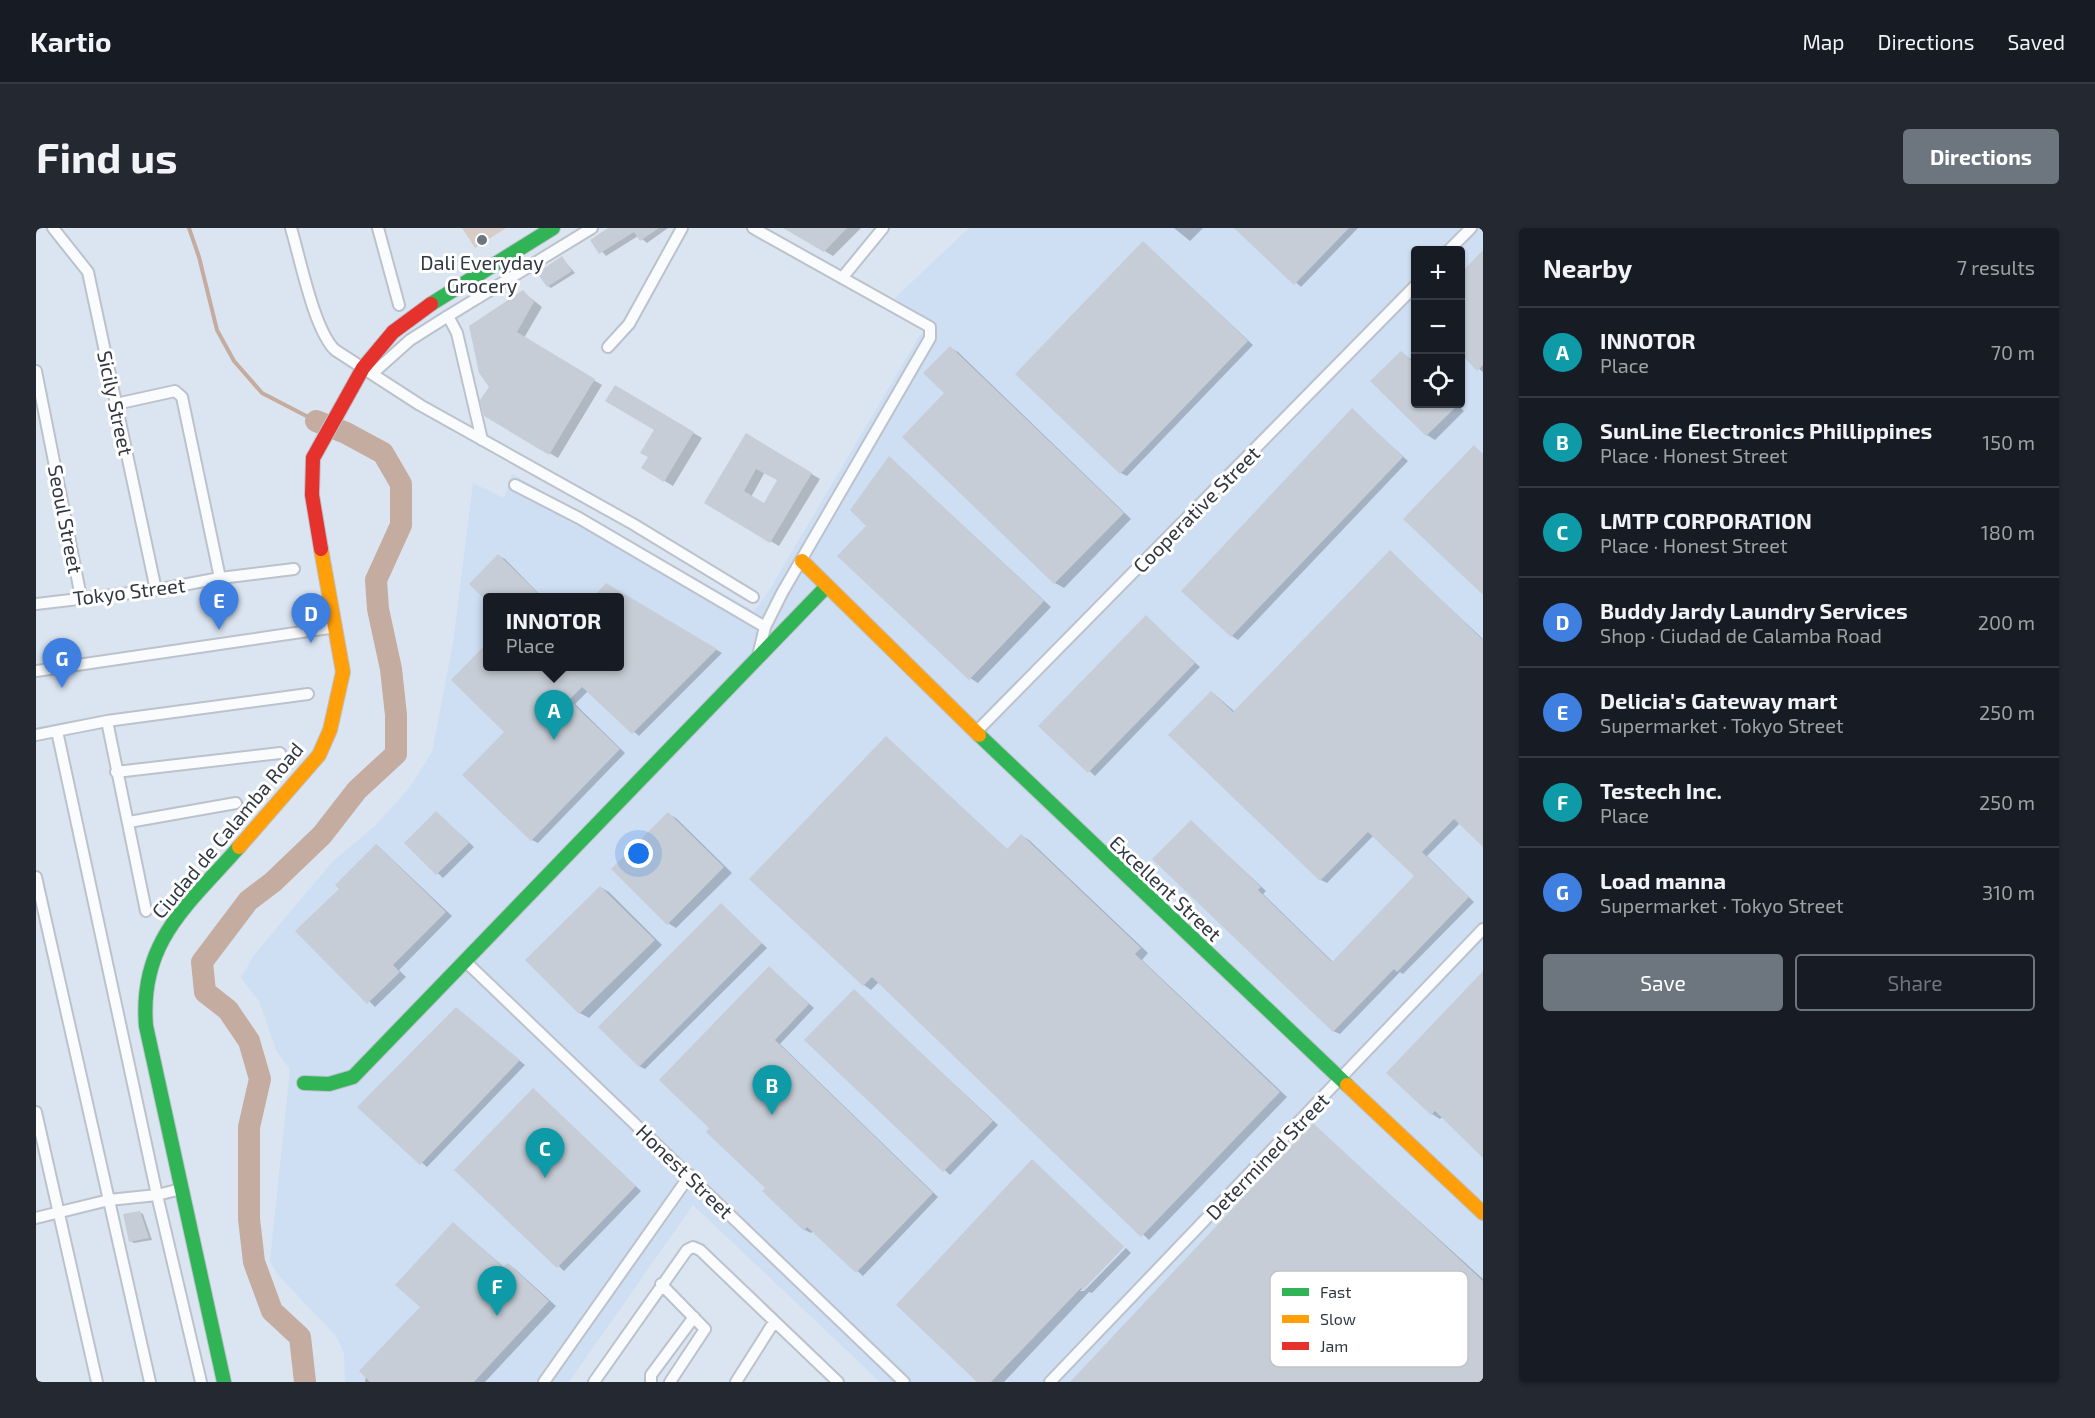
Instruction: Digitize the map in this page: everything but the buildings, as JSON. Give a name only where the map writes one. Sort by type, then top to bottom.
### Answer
[{"type":"street","name":"Sicily Street","points":[[52,228],[88,272],[156,590]]},
{"type":"street","points":[[291,228],[324,335],[335,350],[482,440],[641,529],[753,597]]},
{"type":"street","points":[[378,228],[399,305]]},
{"type":"street","name":"Ciudad de Calamba Road","points":[[224,1382],[146,1026],[144,1006],[146,975],[155,949],[166,931],[319,755],[330,730],[341,689],[342,660],[312,495],[312,466],[316,450],[348,391],[367,371],[393,332],[412,316],[553,228]]},
{"type":"street","points":[[367,371],[410,340],[592,228]]},
{"type":"street","points":[[608,347],[629,324],[682,228]]},
{"type":"street","points":[[753,228],[930,327],[930,338],[765,627],[757,660]]},
{"type":"street","points":[[842,278],[883,228]]},
{"type":"street","points":[[1453,246],[1471,228]]},
{"type":"street","name":"Cooperative Street","points":[[976,732],[1411,290]]},
{"type":"street","points":[[448,316],[458,333],[482,440]]},
{"type":"street","name":"Seoul Street","points":[[36,371],[81,597]]},
{"type":"street","points":[[116,404],[175,391],[183,397],[220,578]]},
{"type":"street","points":[[515,485],[579,518],[765,627]]},
{"type":"street","name":"Excellent Street","points":[[802,561],[976,732],[1483,1213]]},
{"type":"street","name":"Tokyo Street","points":[[36,604],[156,590],[220,578],[294,569]]},
{"type":"street","points":[[304,1083],[329,1084],[354,1077],[827,586]]},
{"type":"street","points":[[36,671],[336,627]]},
{"type":"street","points":[[36,735],[107,721],[308,694]]},
{"type":"street","points":[[107,721],[146,911]]},
{"type":"street","points":[[57,731],[157,1195],[201,1382]]},
{"type":"street","points":[[116,772],[280,753]]},
{"type":"street","points":[[129,822],[236,803]]},
{"type":"street","points":[[36,877],[150,1382]]},
{"type":"street","name":"Determined Street","points":[[1050,1382],[1483,929]]},
{"type":"street","name":"Honest Street","points":[[465,962],[904,1382]]},
{"type":"street","points":[[36,1113],[97,1382]]},
{"type":"street","points":[[544,1382],[690,1175]]},
{"type":"street","points":[[36,1218],[109,1200],[157,1195],[181,1189]]},
{"type":"street","points":[[594,1382],[661,1284],[687,1250],[693,1247],[700,1250],[838,1382]]},
{"type":"street","points":[[661,1284],[705,1329],[704,1334],[670,1382]]},
{"type":"street","points":[[651,1382],[651,1375],[694,1317]]},
{"type":"street","points":[[736,1382],[774,1322]]},
{"type":"shaded area","points":[[462,228],[506,228],[475,248]]},
{"type":"shaded area","points":[[969,228],[1483,228],[1483,1382],[880,1382],[693,1205],[569,1382],[345,1382],[344,1353],[336,1336],[277,1274],[270,1261],[290,1069],[277,1052],[259,1001],[241,978],[254,955],[333,861],[375,826],[410,787],[432,752],[453,643],[473,483],[504,498],[512,474],[754,611],[767,594],[920,335],[934,326],[895,298]]},
{"type":"waterway","points":[[189,228],[199,257],[217,330],[234,361],[262,393],[316,421]]},
{"type":"waterway","points":[[305,1382],[300,1337],[272,1311],[254,1262],[249,1219],[249,1127],[260,1079],[249,1041],[228,1010],[205,992],[202,962],[248,901],[273,882],[322,835],[357,790],[396,754],[396,715],[391,669],[378,609],[376,580],[401,525],[401,484],[383,453],[346,433],[316,421]]},
{"type":"traffic: fast","points":[[431,304],[553,228]]},
{"type":"traffic: fast","points":[[304,1083],[329,1084],[353,1077],[827,586]]},
{"type":"traffic: fast","points":[[979,735],[1347,1085]]},
{"type":"traffic: fast","points":[[224,1382],[146,1026],[146,996],[150,970],[171,926],[202,887],[239,847]]},
{"type":"traffic: slow","points":[[239,847],[319,755],[330,730],[343,672],[321,549]]},
{"type":"traffic: slow","points":[[802,561],[979,735]]},
{"type":"traffic: slow","points":[[1347,1085],[1483,1213]]},
{"type":"traffic: jam","points":[[321,549],[312,495],[313,458],[363,368],[393,332],[431,304]]},
{"type":"place","name":"Dali Everyday Grocery","points":[[482,240]]},
{"type":"place","name":"Delicia's Gateway mart","points":[[219,630]]},
{"type":"place","name":"Buddy Jardy Laundry Services","points":[[311,643]]},
{"type":"place","name":"Load manna","points":[[62,688]]},
{"type":"place","name":"INNOTOR","points":[[554,740]]},
{"type":"place","name":"SunLine Electronics Phillippines","points":[[772,1115]]},
{"type":"place","name":"LMTP CORPORATION","points":[[545,1178]]},
{"type":"place","name":"Testech Inc.","points":[[497,1316]]}]
